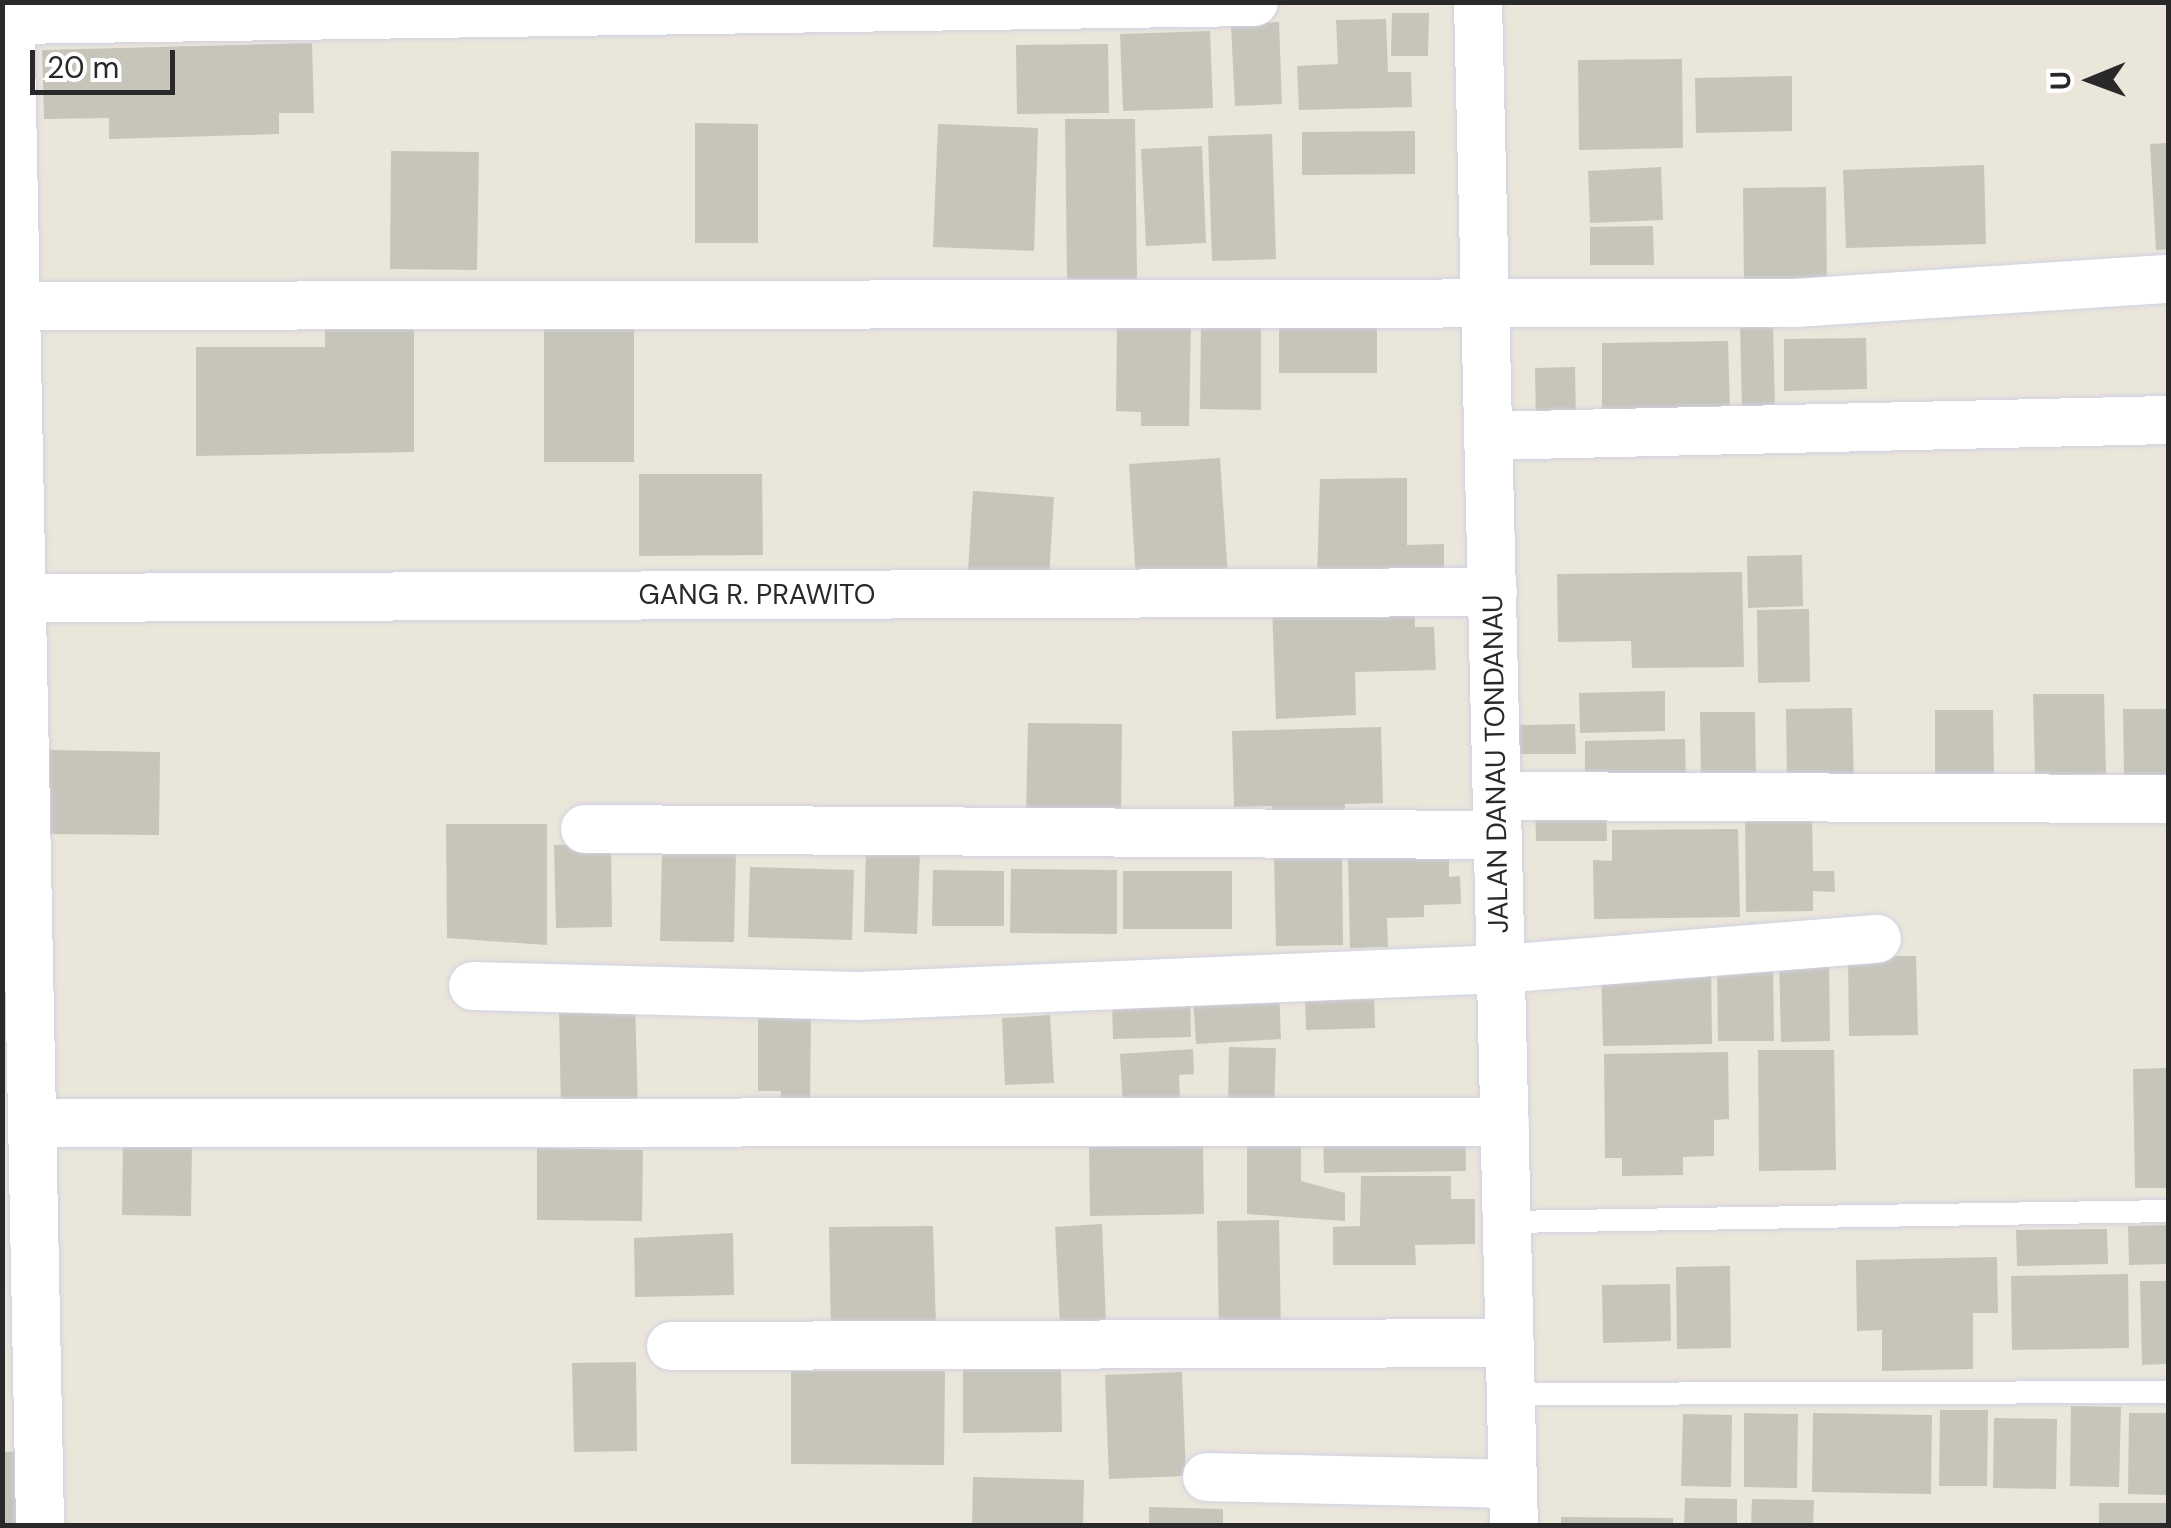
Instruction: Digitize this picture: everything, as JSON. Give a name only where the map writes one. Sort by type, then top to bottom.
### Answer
[{"type":"street","points":[[40,1526],[32,1123],[16,911],[22,598],[10,411],[16,306],[10,11],[1254,2]]},
{"type":"street","name":"JALAN DANAU TONDANAU","points":[[1478,2],[1514,1505]]},
{"type":"street","points":[[16,306],[1486,298],[1795,303],[2168,279]]},
{"type":"street","points":[[1488,436],[2168,420]]},
{"type":"street","name":"GANG R. PRAWITO","points":[[22,598],[1492,592]]},
{"type":"street","points":[[586,829],[1498,816],[2168,799]]},
{"type":"street","points":[[473,986],[859,996],[1501,969],[1877,939]]},
{"type":"street","points":[[32,1123],[1505,1122]]},
{"type":"street","points":[[671,1346],[1510,1342]]},
{"type":"street","points":[[1208,1476],[1514,1505]]},
{"type":"lane","points":[[1507,1222],[2168,1210]]},
{"type":"lane","points":[[1512,1394],[2168,1392]]},
{"type":"building","points":[[1392,13],[1429,13],[1428,56],[1391,56]]},
{"type":"building","points":[[1386,19],[1388,72],[1411,72],[1412,107],[1299,110],[1297,66],[1338,64],[1336,20]]},
{"type":"building","points":[[1279,22],[1282,104],[1235,106],[1231,25]]},
{"type":"building","points":[[1210,31],[1213,108],[1123,111],[1120,34]]},
{"type":"building","points":[[312,43],[314,113],[279,113],[279,134],[109,139],[109,118],[44,119],[42,50]]},
{"type":"building","points":[[1108,44],[1109,113],[1017,114],[1016,45]]},
{"type":"building","points":[[1682,59],[1683,148],[1579,150],[1578,60]]},
{"type":"building","points":[[1792,76],[1792,131],[1696,133],[1695,78]]},
{"type":"building","points":[[1065,119],[1135,119],[1137,279],[1067,279]]},
{"type":"building","points":[[695,123],[758,124],[758,243],[695,243]]},
{"type":"building","points":[[938,124],[1038,128],[1034,251],[933,247]]},
{"type":"building","points":[[1415,131],[1415,174],[1302,175],[1302,132]]},
{"type":"building","points":[[1272,134],[1276,259],[1212,261],[1208,136]]},
{"type":"building","points":[[2168,143],[2168,249],[2156,250],[2150,144]]},
{"type":"building","points":[[1202,146],[1206,243],[1146,246],[1141,149]]},
{"type":"building","points":[[391,151],[479,152],[477,270],[390,269]]},
{"type":"building","points":[[1984,165],[1986,244],[1846,248],[1843,170]]},
{"type":"building","points":[[1661,167],[1663,220],[1590,223],[1588,171]]},
{"type":"building","points":[[1826,187],[1827,289],[1744,289],[1743,188]]},
{"type":"building","points":[[1653,226],[1654,265],[1590,265],[1590,227]]},
{"type":"building","points":[[1279,315],[1377,315],[1377,373],[1279,373]]},
{"type":"building","points":[[1117,321],[1191,322],[1189,426],[1141,426],[1141,412],[1116,411]]},
{"type":"building","points":[[414,322],[414,452],[196,456],[196,347],[325,347],[325,323]]},
{"type":"building","points":[[1201,322],[1261,323],[1261,410],[1200,409]]},
{"type":"building","points":[[1773,324],[1775,409],[1742,409],[1740,325]]},
{"type":"building","points":[[544,327],[634,327],[634,462],[544,462]]},
{"type":"building","points":[[1866,338],[1867,389],[1784,391],[1784,339]]},
{"type":"building","points":[[1728,341],[1730,409],[1602,412],[1602,343]]},
{"type":"building","points":[[1575,367],[1576,425],[1536,426],[1535,368]]},
{"type":"building","points":[[1220,458],[1228,577],[1136,583],[1129,464]]},
{"type":"building","points":[[639,474],[762,474],[763,555],[639,556]]},
{"type":"building","points":[[1407,478],[1407,545],[1444,544],[1444,576],[1317,578],[1320,479]]},
{"type":"building","points":[[973,491],[1054,497],[1049,577],[968,572]]},
{"type":"building","points":[[1802,555],[1803,606],[1748,608],[1747,556]]},
{"type":"building","points":[[1742,572],[1744,667],[1632,668],[1631,641],[1558,642],[1557,574]]},
{"type":"building","points":[[1414,601],[1415,627],[1434,627],[1436,670],[1355,672],[1356,715],[1276,719],[1272,606]]},
{"type":"building","points":[[1809,609],[1810,682],[1758,683],[1757,610]]},
{"type":"building","points":[[1665,691],[1665,731],[1580,733],[1579,693]]},
{"type":"building","points":[[2033,694],[2104,694],[2106,774],[2035,776]]},
{"type":"building","points":[[1852,708],[1854,783],[1787,784],[1786,709]]},
{"type":"building","points":[[2123,709],[2168,709],[2168,777],[2124,778]]},
{"type":"building","points":[[1935,710],[1993,710],[1994,774],[1935,775]]},
{"type":"building","points":[[1700,712],[1755,712],[1756,781],[1701,782]]},
{"type":"building","points":[[1028,723],[1122,724],[1121,818],[1026,818]]},
{"type":"building","points":[[1575,724],[1576,754],[1518,754],[1517,725]]},
{"type":"building","points":[[1381,727],[1383,803],[1345,804],[1345,827],[1272,829],[1272,806],[1234,807],[1232,731]]},
{"type":"building","points":[[1685,739],[1686,783],[1585,784],[1585,741]]},
{"type":"building","points":[[49,750],[160,752],[159,835],[48,834]]},
{"type":"building","points":[[1606,800],[1607,841],[1536,841],[1535,801]]},
{"type":"building","points":[[1745,817],[1812,817],[1813,871],[1834,871],[1835,892],[1813,891],[1813,911],[1746,912]]},
{"type":"building","points":[[446,824],[547,824],[547,945],[447,938]]},
{"type":"building","points":[[1738,829],[1740,917],[1594,919],[1593,860],[1612,861],[1612,830]]},
{"type":"building","points":[[611,844],[612,927],[556,928],[554,845]]},
{"type":"building","points":[[866,848],[920,850],[917,934],[864,932]]},
{"type":"building","points":[[662,851],[736,852],[734,942],[660,941]]},
{"type":"building","points":[[1342,853],[1343,945],[1276,946],[1274,855]]},
{"type":"building","points":[[1449,854],[1449,877],[1460,876],[1461,904],[1424,905],[1424,917],[1387,918],[1388,947],[1350,948],[1348,856]]},
{"type":"building","points":[[750,867],[854,870],[852,940],[748,937]]},
{"type":"building","points":[[1011,869],[1117,870],[1117,934],[1010,933]]},
{"type":"building","points":[[933,870],[1004,871],[1004,926],[932,926]]},
{"type":"building","points":[[1123,871],[1232,871],[1232,929],[1123,929]]},
{"type":"building","points":[[1848,956],[1916,956],[1918,1035],[1849,1036]]},
{"type":"building","points":[[1779,957],[1829,957],[1830,1041],[1781,1042]]},
{"type":"building","points":[[1711,962],[1712,1044],[1603,1046],[1601,964]]},
{"type":"building","points":[[1773,962],[1774,1041],[1718,1041],[1717,963]]},
{"type":"building","points":[[1279,990],[1281,1039],[1196,1044],[1193,994]]},
{"type":"building","points":[[1374,990],[1375,1028],[1306,1030],[1305,992]]},
{"type":"building","points":[[1190,994],[1191,1037],[1113,1039],[1112,997]]},
{"type":"building","points":[[635,1005],[638,1109],[561,1111],[559,1007]]},
{"type":"building","points":[[758,1011],[811,1012],[810,1103],[780,1103],[781,1091],[758,1091]]},
{"type":"building","points":[[1050,1015],[1054,1083],[1005,1085],[1002,1018]]},
{"type":"building","points":[[1229,1047],[1276,1048],[1274,1109],[1228,1108]]},
{"type":"building","points":[[1193,1049],[1194,1074],[1179,1075],[1181,1118],[1123,1108],[1120,1054]]},
{"type":"building","points":[[1758,1050],[1834,1050],[1836,1170],[1759,1171]]},
{"type":"building","points":[[1728,1052],[1729,1119],[1714,1120],[1714,1156],[1683,1157],[1683,1175],[1622,1176],[1622,1158],[1605,1158],[1604,1054]]},
{"type":"building","points":[[2168,1068],[2168,1188],[2135,1188],[2133,1069]]},
{"type":"building","points":[[1465,1127],[1466,1171],[1324,1173],[1323,1130]]},
{"type":"building","points":[[1247,1128],[1301,1128],[1301,1181],[1345,1193],[1345,1221],[1247,1214]]},
{"type":"building","points":[[123,1142],[192,1143],[191,1216],[122,1215]]},
{"type":"building","points":[[1203,1146],[1204,1214],[1090,1216],[1089,1147]]},
{"type":"building","points":[[537,1148],[643,1150],[642,1221],[537,1220]]},
{"type":"building","points":[[1361,1176],[1451,1176],[1451,1199],[1475,1199],[1475,1244],[1415,1245],[1416,1265],[1333,1265],[1333,1227],[1360,1226]]},
{"type":"building","points":[[1279,1220],[1281,1331],[1219,1333],[1217,1221]]},
{"type":"building","points":[[1102,1224],[1106,1322],[1060,1325],[1055,1227]]},
{"type":"building","points":[[2168,1225],[2168,1264],[2129,1265],[2128,1226]]},
{"type":"building","points":[[933,1226],[936,1328],[831,1337],[829,1227]]},
{"type":"building","points":[[2107,1229],[2108,1264],[2017,1266],[2016,1230]]},
{"type":"building","points":[[733,1233],[734,1295],[635,1297],[634,1238]]},
{"type":"building","points":[[1997,1257],[1998,1313],[1973,1313],[1973,1369],[1882,1371],[1882,1330],[1857,1331],[1856,1260]]},
{"type":"building","points":[[1730,1266],[1731,1348],[1677,1349],[1676,1267]]},
{"type":"building","points":[[2128,1274],[2129,1348],[2012,1350],[2011,1276]]},
{"type":"building","points":[[2140,1281],[2168,1281],[2168,1364],[2142,1365]]},
{"type":"building","points":[[1670,1284],[1671,1341],[1603,1343],[1602,1285]]},
{"type":"building","points":[[636,1362],[637,1451],[574,1452],[572,1363]]},
{"type":"building","points":[[963,1367],[1061,1367],[1062,1432],[963,1433]]},
{"type":"building","points":[[791,1371],[945,1371],[944,1465],[791,1464]]},
{"type":"building","points":[[1182,1372],[1186,1476],[1109,1479],[1105,1375]]},
{"type":"building","points":[[2071,1406],[2121,1407],[2119,1487],[2070,1486]]},
{"type":"building","points":[[1940,1410],[1988,1410],[1987,1486],[1939,1486]]},
{"type":"building","points":[[1744,1413],[1798,1414],[1797,1488],[1744,1487]]},
{"type":"building","points":[[1813,1413],[1932,1415],[1931,1494],[1812,1492]]},
{"type":"building","points":[[2129,1413],[2168,1413],[2168,1495],[2128,1494]]},
{"type":"building","points":[[1683,1414],[1732,1415],[1731,1487],[1681,1486]]},
{"type":"building","points":[[1994,1418],[2057,1419],[2056,1489],[1993,1488]]},
{"type":"building","points":[[27,1451],[29,1526],[2,1526],[2,1452]]},
{"type":"building","points":[[973,1477],[1084,1480],[1083,1526],[972,1526]]},
{"type":"building","points":[[1685,1498],[1737,1499],[1737,1526],[1684,1526]]},
{"type":"building","points":[[1752,1499],[1814,1500],[1813,1526],[1751,1526]]},
{"type":"building","points":[[2099,1503],[2168,1503],[2168,1526],[2099,1526]]},
{"type":"building","points":[[1149,1507],[1223,1509],[1223,1526],[1149,1526]]},
{"type":"building","points":[[1561,1517],[1673,1518],[1673,1526],[1561,1526]]}]
